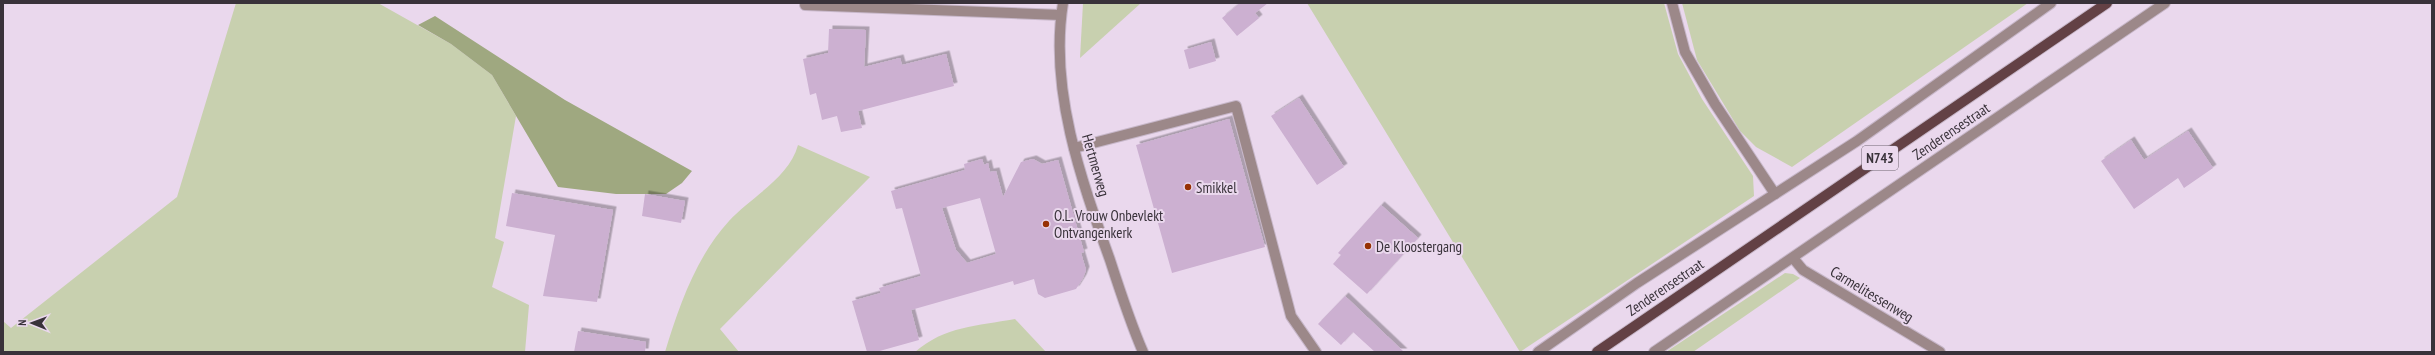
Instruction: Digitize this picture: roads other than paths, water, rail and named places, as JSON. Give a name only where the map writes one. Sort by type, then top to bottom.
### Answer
[{"type":"main road","name":"Zenderensestraat","points":[[1597,352],[2107,3]]},
{"type":"street","name":"Hertmerweg","points":[[1063,3],[1061,15],[1063,93],[1074,148],[1098,226],[1142,352]]},
{"type":"street","points":[[1672,3],[1685,52],[1715,104],[1775,194]]},
{"type":"street","name":"Zenderensestraat","points":[[1538,352],[1638,283],[1857,141],[2051,3]]},
{"type":"street","name":"Zenderensestraat","points":[[1654,352],[2165,3]]},
{"type":"street","points":[[805,5],[1061,15]]},
{"type":"street","points":[[1074,148],[1236,106],[1291,316],[1316,352]]},
{"type":"street","name":"Carmelitessenweg","points":[[1793,258],[1803,270],[1940,352]]},
{"type":"place","name":"Smikkel","points":[[1188,187]]},
{"type":"place","name":"O.L. Vrouw Onbevlekt Ontvangenkerk","points":[[1046,224]]},
{"type":"place","name":"De Kloostergang","points":[[1368,246]]}]
